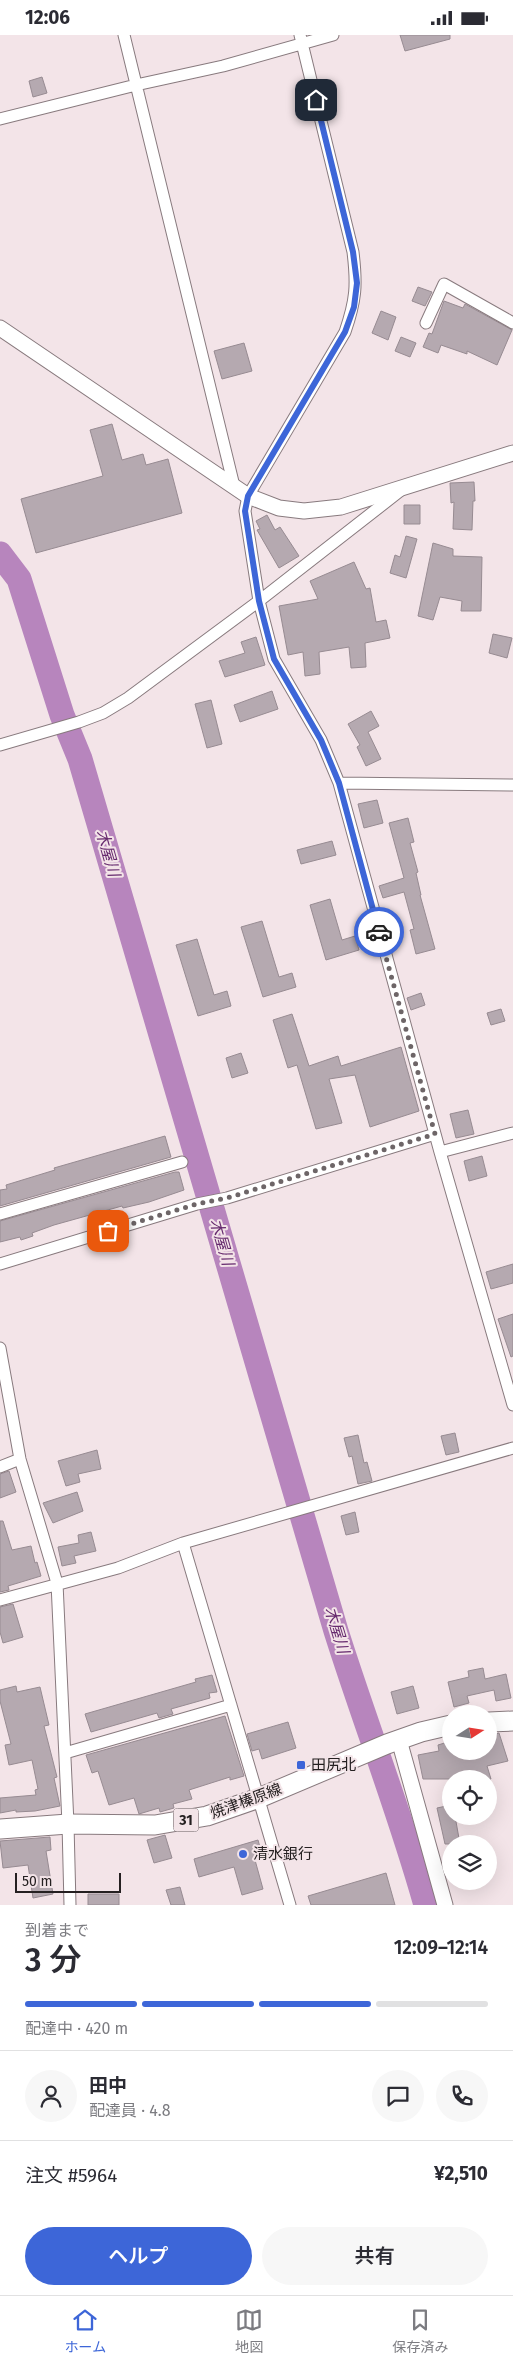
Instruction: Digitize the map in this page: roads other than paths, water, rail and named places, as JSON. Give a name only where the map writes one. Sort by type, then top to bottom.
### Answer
[{"type":"main road","points":[[498,1722],[513,1721]]},
{"type":"main road","name":"焼津榛原線","points":[[0,1829],[68,1824],[155,1825],[207,1816],[259,1798],[393,1742],[442,1728]]},
{"type":"street","points":[[124,35],[234,486]]},
{"type":"street","points":[[0,119],[136,85],[223,66],[301,39],[334,35]]},
{"type":"street","points":[[301,39],[353,252],[357,283],[354,307],[345,332],[248,496],[245,511],[259,601],[274,659],[321,740],[339,783],[440,1152],[513,1405]]},
{"type":"street","points":[[426,323],[444,284],[513,323]]},
{"type":"street","points":[[0,328],[248,496],[279,508],[304,511],[341,507],[513,453]]},
{"type":"street","points":[[0,745],[79,723],[104,713],[128,698],[259,601],[405,487]]},
{"type":"street","points":[[339,783],[513,785]]},
{"type":"street","points":[[440,1152],[513,1133]]},
{"type":"street","points":[[0,1264],[197,1204],[227,1198],[435,1134]]},
{"type":"street","points":[[0,1214],[182,1163]]},
{"type":"street","points":[[0,1348],[20,1459],[58,1583],[70,1905]]},
{"type":"street","points":[[0,1600],[118,1568],[183,1543],[513,1448]]},
{"type":"street","points":[[0,1467],[20,1459]]},
{"type":"street","points":[[183,1543],[290,1905]]},
{"type":"street","points":[[65,1753],[231,1705]]},
{"type":"street","points":[[393,1742],[445,1905]]},
{"type":"waterway","name":"木屋川","points":[[0,554],[19,579],[62,715],[80,759],[238,1304],[336,1631],[405,1836],[426,1905]]},
{"type":"place","name":"田尻北","points":[[301,1765]]},
{"type":"place","name":"清水銀行","points":[[243,1854]]}]
